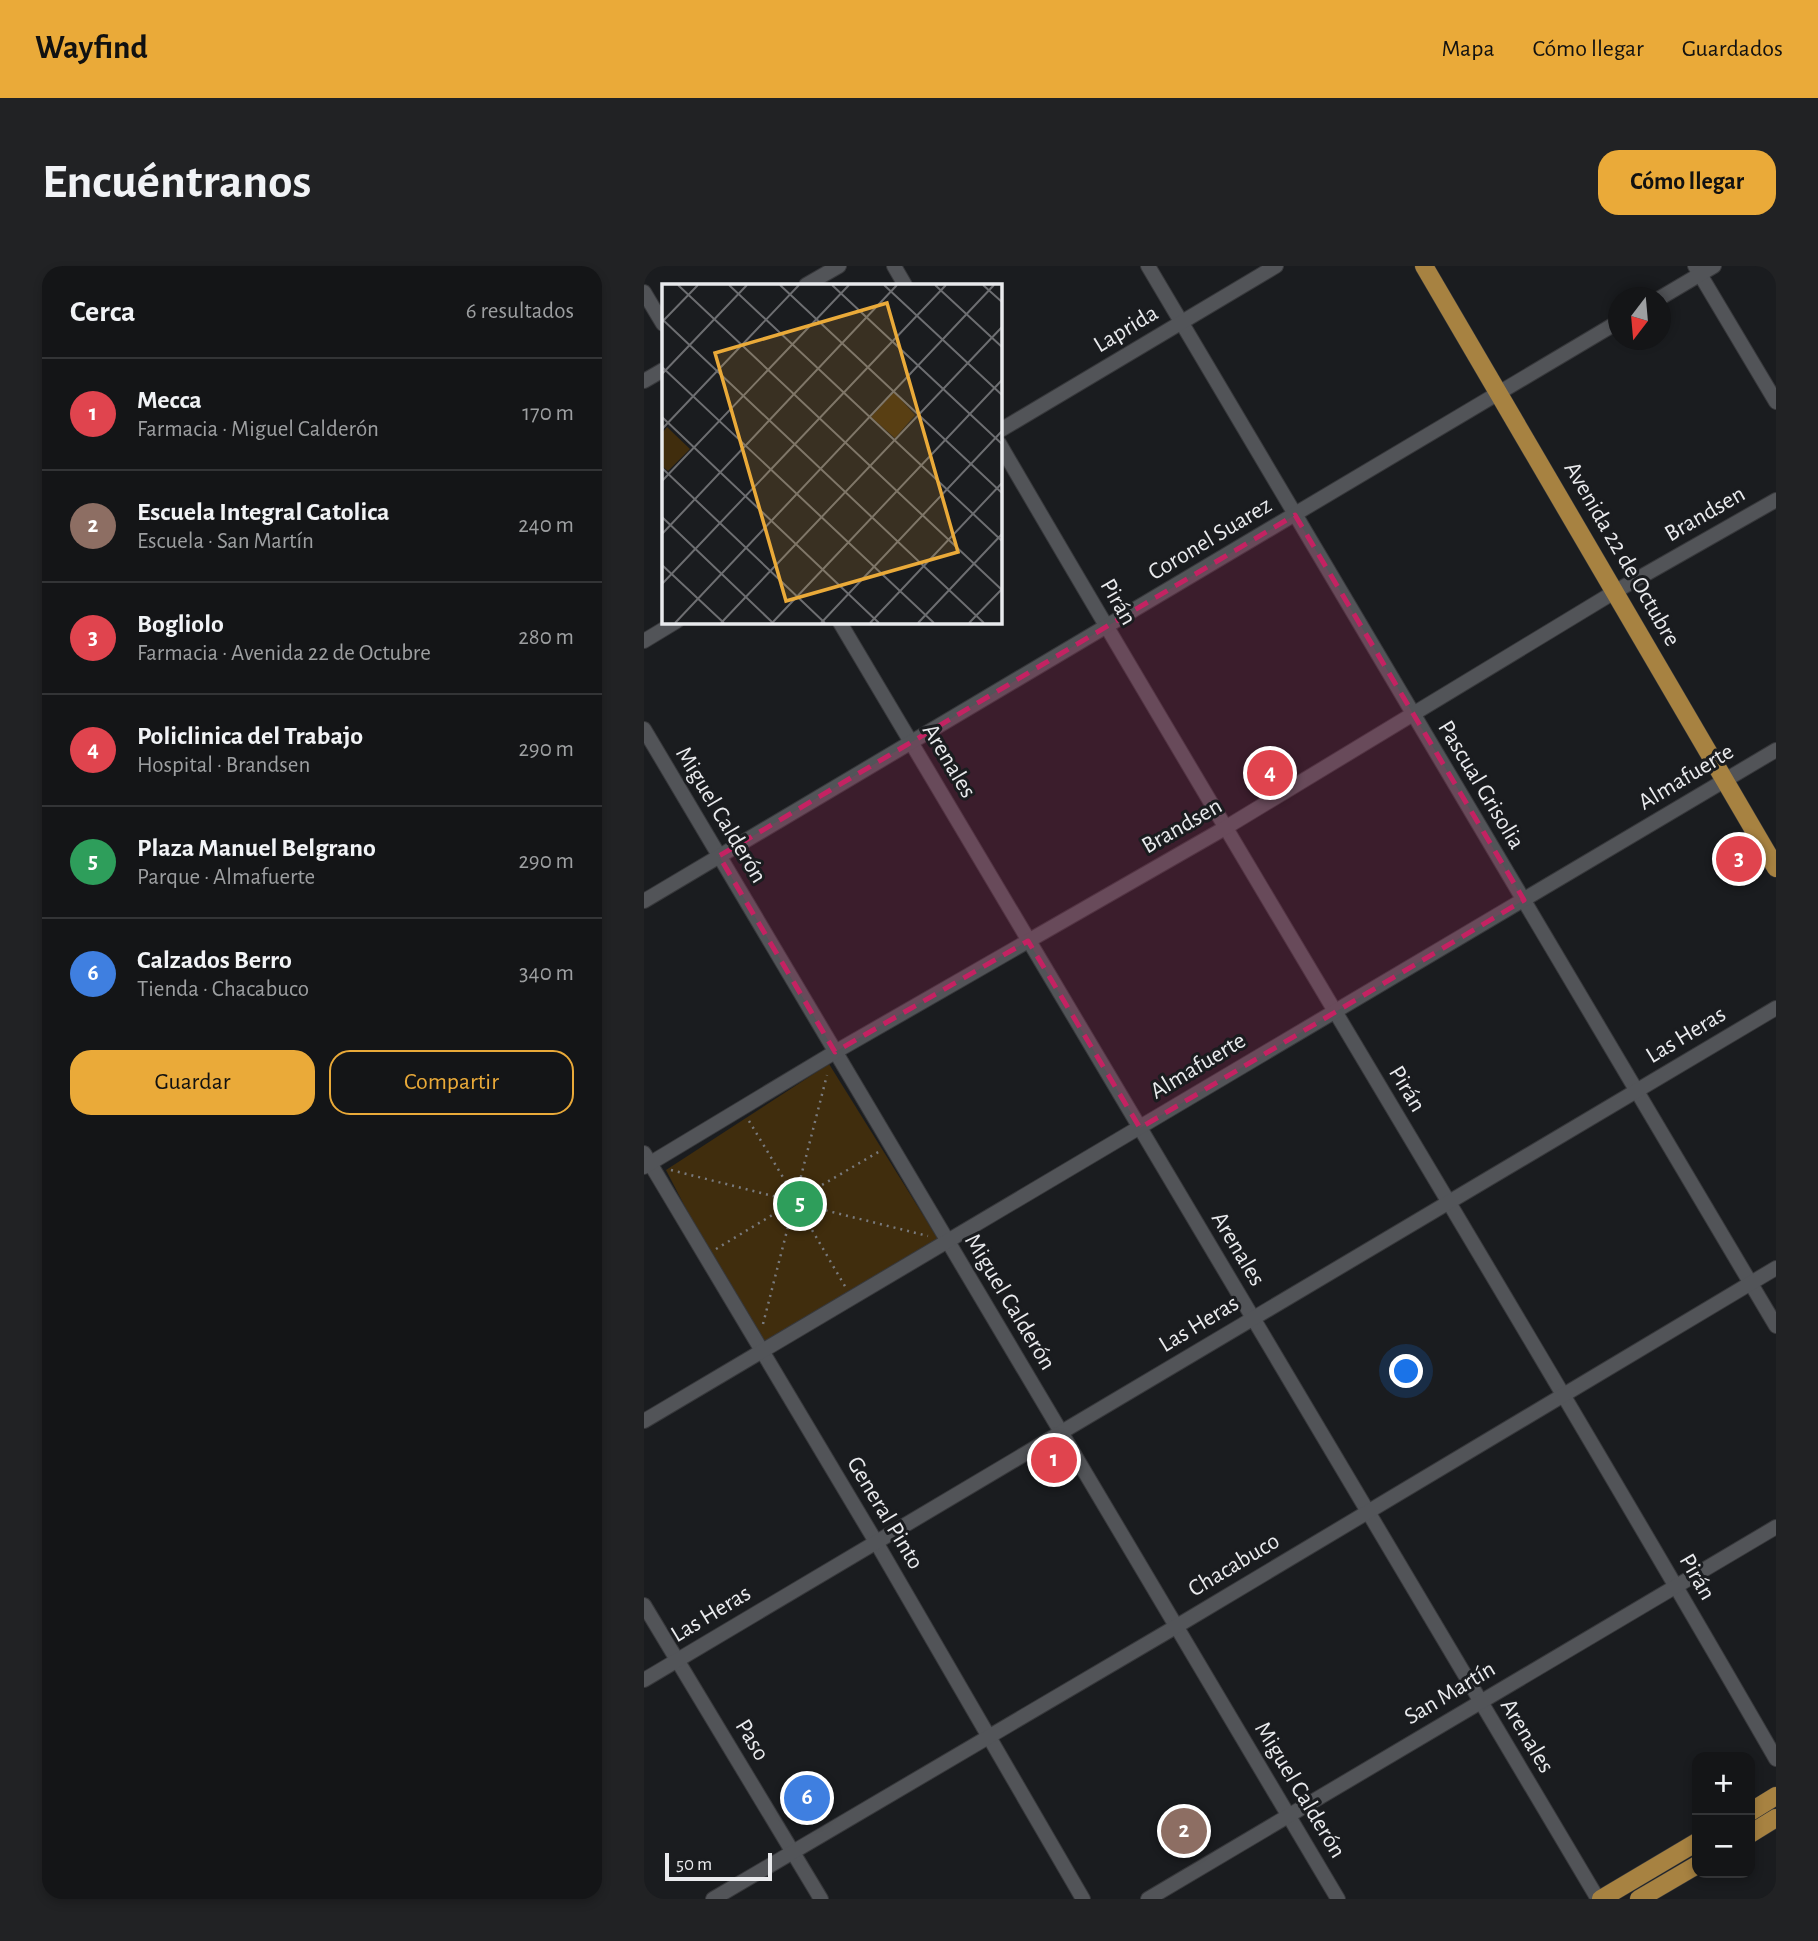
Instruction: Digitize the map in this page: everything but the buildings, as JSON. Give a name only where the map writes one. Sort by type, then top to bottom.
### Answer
[{"type":"main road","name":"Avenida 22 de Octubre","points":[[1424,266],[1776,868]]},
{"type":"main road","points":[[1755,1808],[1776,1796]]},
{"type":"main road","points":[[1755,1831],[1776,1818]]},
{"type":"main road","points":[[1600,1899],[1692,1845]]},
{"type":"main road","points":[[1639,1899],[1692,1868]]},
{"type":"street","points":[[808,284],[839,266]]},
{"type":"street","points":[[894,266],[904,284]]},
{"type":"street","name":"Pascual Grisolia","points":[[1148,266],[1776,1326]]},
{"type":"street","name":"Laprida","points":[[1001,430],[1276,266]]},
{"type":"street","points":[[1671,290],[1698,270],[1714,266]]},
{"type":"street","points":[[1698,270],[1776,402]]},
{"type":"street","points":[[644,292],[662,322]]},
{"type":"street","name":"Coronel Suarez","points":[[644,901],[1608,329]]},
{"type":"street","points":[[644,381],[662,371]]},
{"type":"street","name":"Pirán","points":[[1001,446],[1776,1759]]},
{"type":"street","name":"Brandsen","points":[[646,1161],[1225,828],[1616,591],[1776,500]]},
{"type":"street","points":[[644,641],[674,623]]},
{"type":"street","name":"Arenales","points":[[840,623],[1600,1899]]},
{"type":"street","name":"Miguel Calderón","points":[[644,729],[1338,1899]]},
{"type":"street","name":"Almafuerte","points":[[644,1422],[1776,750]]},
{"type":"street","name":"Las Heras","points":[[644,1680],[1776,1008]]},
{"type":"street","name":"General Pinto","points":[[646,1161],[876,1542],[1083,1899]]},
{"type":"street","name":"Chacabuco","points":[[713,1899],[1776,1268]]},
{"type":"street","name":"San Martín","points":[[1148,1899],[1776,1527]]},
{"type":"street","name":"Paso","points":[[644,1605],[821,1899]]},
{"type":"path","points":[[799,1184],[827,1073]]},
{"type":"path","points":[[744,1112],[787,1185]]},
{"type":"path","points":[[810,1192],[883,1149]]},
{"type":"path","points":[[666,1169],[777,1197]]},
{"type":"path","points":[[799,1184],[810,1192],[812,1206],[804,1216],[790,1219],[779,1211],[777,1197],[787,1185],[799,1184]]},
{"type":"path","points":[[812,1206],[935,1238],[929,1227]]},
{"type":"path","points":[[706,1255],[779,1211]]},
{"type":"path","points":[[804,1216],[847,1290]]},
{"type":"path","points":[[762,1331],[790,1219]]},
{"type":"highlighted area","points":[[1295,515],[1524,900],[1140,1128],[1028,941],[835,1052],[719,856]]},
{"type":"shaded area","points":[[829,1064],[938,1239],[758,1348],[666,1170]]},
{"type":"place","name":"Policlinica del Trabajo","points":[[1270,773]]},
{"type":"place","name":"Bogliolo","points":[[1739,859]]},
{"type":"place","name":"Plaza Manuel Belgrano","points":[[800,1204]]},
{"type":"place","name":"Mecca","points":[[1054,1460]]},
{"type":"place","name":"Calzados Berro","points":[[807,1798]]},
{"type":"place","name":"Escuela Integral Catolica","points":[[1184,1831]]}]
